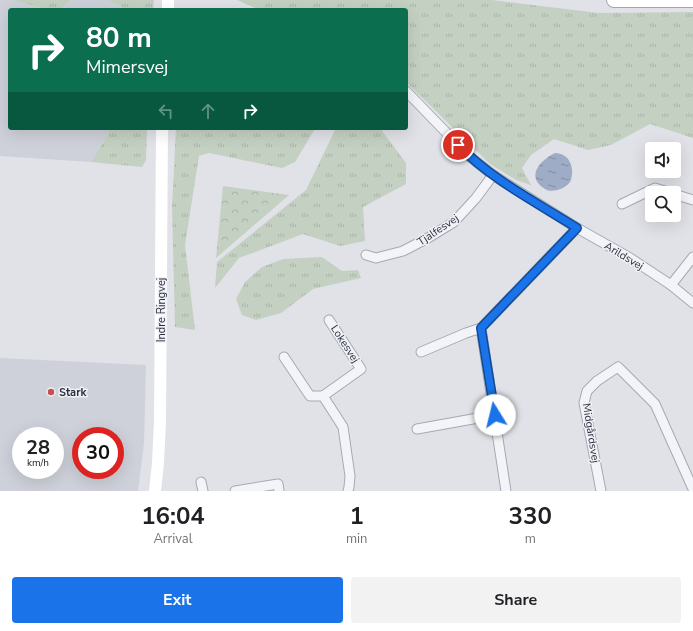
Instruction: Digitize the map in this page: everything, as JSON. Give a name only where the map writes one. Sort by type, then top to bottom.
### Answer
[{"type":"main road","points":[[614,0],[693,0]]},
{"type":"street","points":[[408,94],[469,156],[493,175],[577,228],[481,328],[421,352]]},
{"type":"street","name":"Indre Ringvej","points":[[155,491],[160,422],[162,130]]},
{"type":"street","name":"Tjalfesvej","points":[[366,255],[376,258],[403,251],[454,222],[476,198],[493,175]]},
{"type":"street","points":[[622,204],[645,193]]},
{"type":"street","points":[[681,196],[693,200]]},
{"type":"street","name":"Arildsvej","points":[[577,228],[630,258],[671,285],[693,303]]},
{"type":"street","points":[[671,285],[693,257]]},
{"type":"street","name":"Lokesvej","points":[[323,396],[361,369],[329,320]]},
{"type":"street","points":[[481,328],[506,491]]},
{"type":"street","points":[[284,357],[310,396],[323,396],[343,427],[350,476],[348,491]]},
{"type":"street","name":"Midgårdsvej","points":[[601,491],[584,403],[587,391],[597,381],[618,367],[655,404],[693,489]]},
{"type":"street","points":[[417,429],[495,415]]},
{"type":"street","points":[[201,482],[203,491]]},
{"type":"street","points":[[235,491],[278,484],[279,491]]},
{"type":"shaded area","points":[[0,0],[10,0],[43,8],[8,8],[8,130],[109,130],[91,162],[0,156]]},
{"type":"shaded area","points":[[71,0],[108,0],[122,8],[61,8]]},
{"type":"shaded area","points":[[0,358],[146,365],[144,443],[138,491],[0,491]]},
{"type":"green space","points":[[10,0],[71,0],[61,8],[43,8]]},
{"type":"green space","points":[[108,0],[154,0],[153,8],[121,7]]},
{"type":"green space","points":[[237,0],[492,0],[599,13],[693,12],[693,138],[650,124],[611,145],[588,150],[554,139],[531,155],[522,168],[531,185],[516,180],[490,164],[408,84],[408,8],[255,8]]},
{"type":"green space","points":[[109,130],[147,130],[146,160],[142,167],[91,162]]},
{"type":"green space","points":[[176,130],[314,130],[295,162],[282,168],[209,153],[199,156],[185,245],[195,330],[175,327],[172,207]]},
{"type":"green space","points":[[335,130],[381,130],[406,163],[406,184],[363,207],[365,241],[340,246],[303,234],[239,258],[215,288],[217,262],[306,190]]},
{"type":"green space","points":[[223,186],[289,195],[216,258]]},
{"type":"green space","points":[[322,257],[342,271],[358,270],[361,278],[313,289],[281,313],[256,320],[242,315],[236,299],[245,282],[262,267],[283,259]]},
{"type":"water","points":[[555,153],[564,155],[567,158],[570,162],[572,175],[571,180],[567,185],[563,188],[552,191],[545,189],[539,184],[535,174],[540,164]]},
{"type":"place","name":"Stark","points":[[51,392]]},
{"type":"route","points":[[458,145],[493,175],[577,228],[481,328],[495,415]]}]
